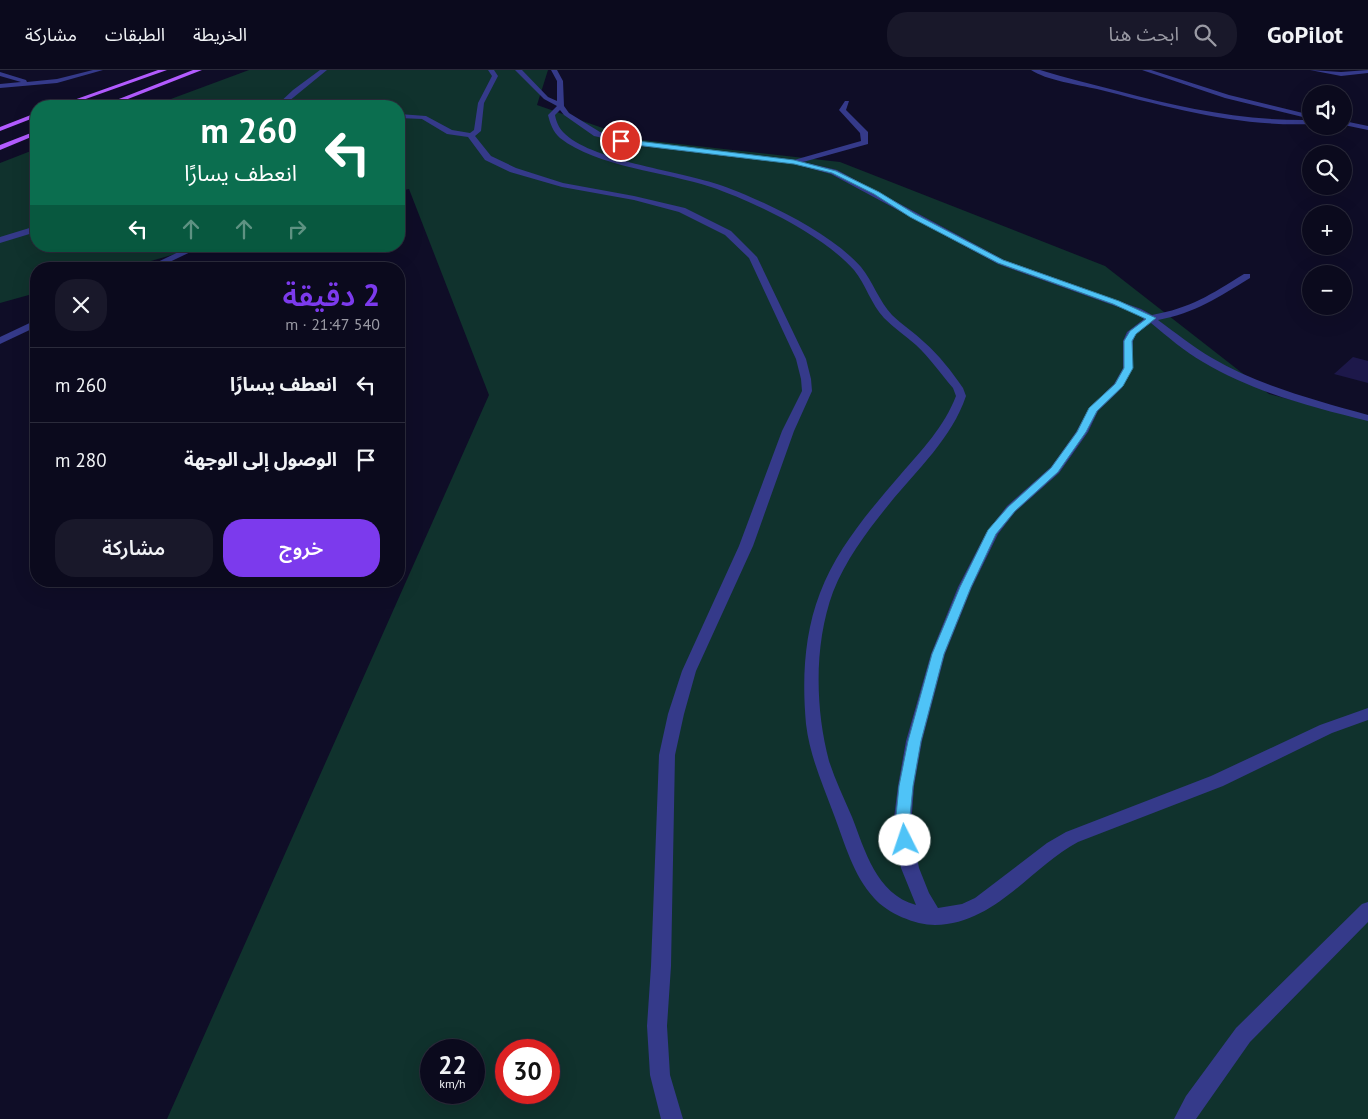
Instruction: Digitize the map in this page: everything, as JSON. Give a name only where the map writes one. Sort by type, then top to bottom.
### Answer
[{"type":"main road","points":[[77,100],[164,70]]},
{"type":"main road","points":[[120,100],[200,70]]},
{"type":"main road","points":[[0,129],[30,117]]},
{"type":"main road","points":[[0,148],[30,136]]},
{"type":"street","points":[[0,86],[57,81],[100,70]]},
{"type":"street","points":[[285,100],[324,70]]},
{"type":"street","points":[[405,116],[424,117],[443,129],[471,135],[477,131],[481,103],[495,76],[491,70]]},
{"type":"street","points":[[518,70],[546,98],[561,106]]},
{"type":"street","points":[[554,70],[560,81],[561,106],[566,114],[587,129],[610,139],[794,162],[828,170],[856,182],[912,215],[1001,262],[1116,302],[1152,318],[1172,336],[1198,354],[1240,377],[1313,403],[1368,418]]},
{"type":"street","points":[[1036,71],[1048,70]]},
{"type":"street","points":[[1145,70],[1180,83],[1262,107],[1302,115]]},
{"type":"street","points":[[1313,70],[1341,74],[1368,72]]},
{"type":"street","points":[[1036,71],[1214,117],[1286,123],[1302,122]]},
{"type":"street","points":[[0,74],[30,82]]},
{"type":"street","points":[[794,162],[814,155],[847,149],[865,142],[864,132],[842,110],[847,102]]},
{"type":"street","points":[[561,106],[551,115],[552,122],[563,137],[576,144],[613,158],[692,179],[742,196],[801,226],[822,240],[854,265],[863,275],[883,311],[893,322],[923,346],[958,388],[961,396],[951,419],[858,536],[833,576],[820,612],[813,652],[814,717],[821,759],[869,878],[882,896],[901,910],[934,917],[957,914],[980,904],[1055,846],[1087,830],[1220,780],[1270,758],[1328,728],[1368,714]]},
{"type":"street","points":[[1352,125],[1368,128]]},
{"type":"street","points":[[471,135],[472,139],[488,158],[513,170],[562,185],[682,210],[728,233],[742,245],[759,269],[801,360],[806,379],[807,391],[802,406],[788,432],[746,546],[689,671],[676,714],[667,755],[662,937],[657,1026],[660,1075],[672,1119]]},
{"type":"street","points":[[0,240],[30,231]]},
{"type":"street","points":[[163,262],[185,252]]},
{"type":"street","points":[[934,917],[921,897],[913,875],[902,826],[906,786],[914,741],[938,654],[965,587],[992,533],[1011,509],[1055,470],[1082,432],[1093,410],[1118,386],[1128,368],[1128,341],[1132,332],[1152,318],[1191,309],[1247,276]]},
{"type":"street","points":[[0,341],[30,326]]},
{"type":"street","points":[[1185,1119],[1193,1103],[1243,1036],[1368,910]]},
{"type":"green space","points":[[249,70],[548,70],[537,105],[634,139],[840,162],[1105,266],[1269,394],[1368,420],[1368,1119],[167,1119],[489,395],[409,189],[405,190],[405,100],[168,100]]},
{"type":"green space","points":[[30,151],[30,252],[182,252],[147,262],[30,262],[30,295],[0,303],[0,163]]},
{"type":"building","points":[[1353,357],[1368,361],[1368,383],[1334,374]]},
{"type":"route","points":[[621,141],[794,162],[823,168],[856,182],[912,215],[1001,262],[1116,302],[1152,318],[1132,332],[1128,341],[1128,368],[1125,376],[1118,386],[1093,410],[1082,432],[1055,470],[1011,509],[992,533],[965,587],[938,654],[914,741],[906,786],[902,826],[905,840]]}]
